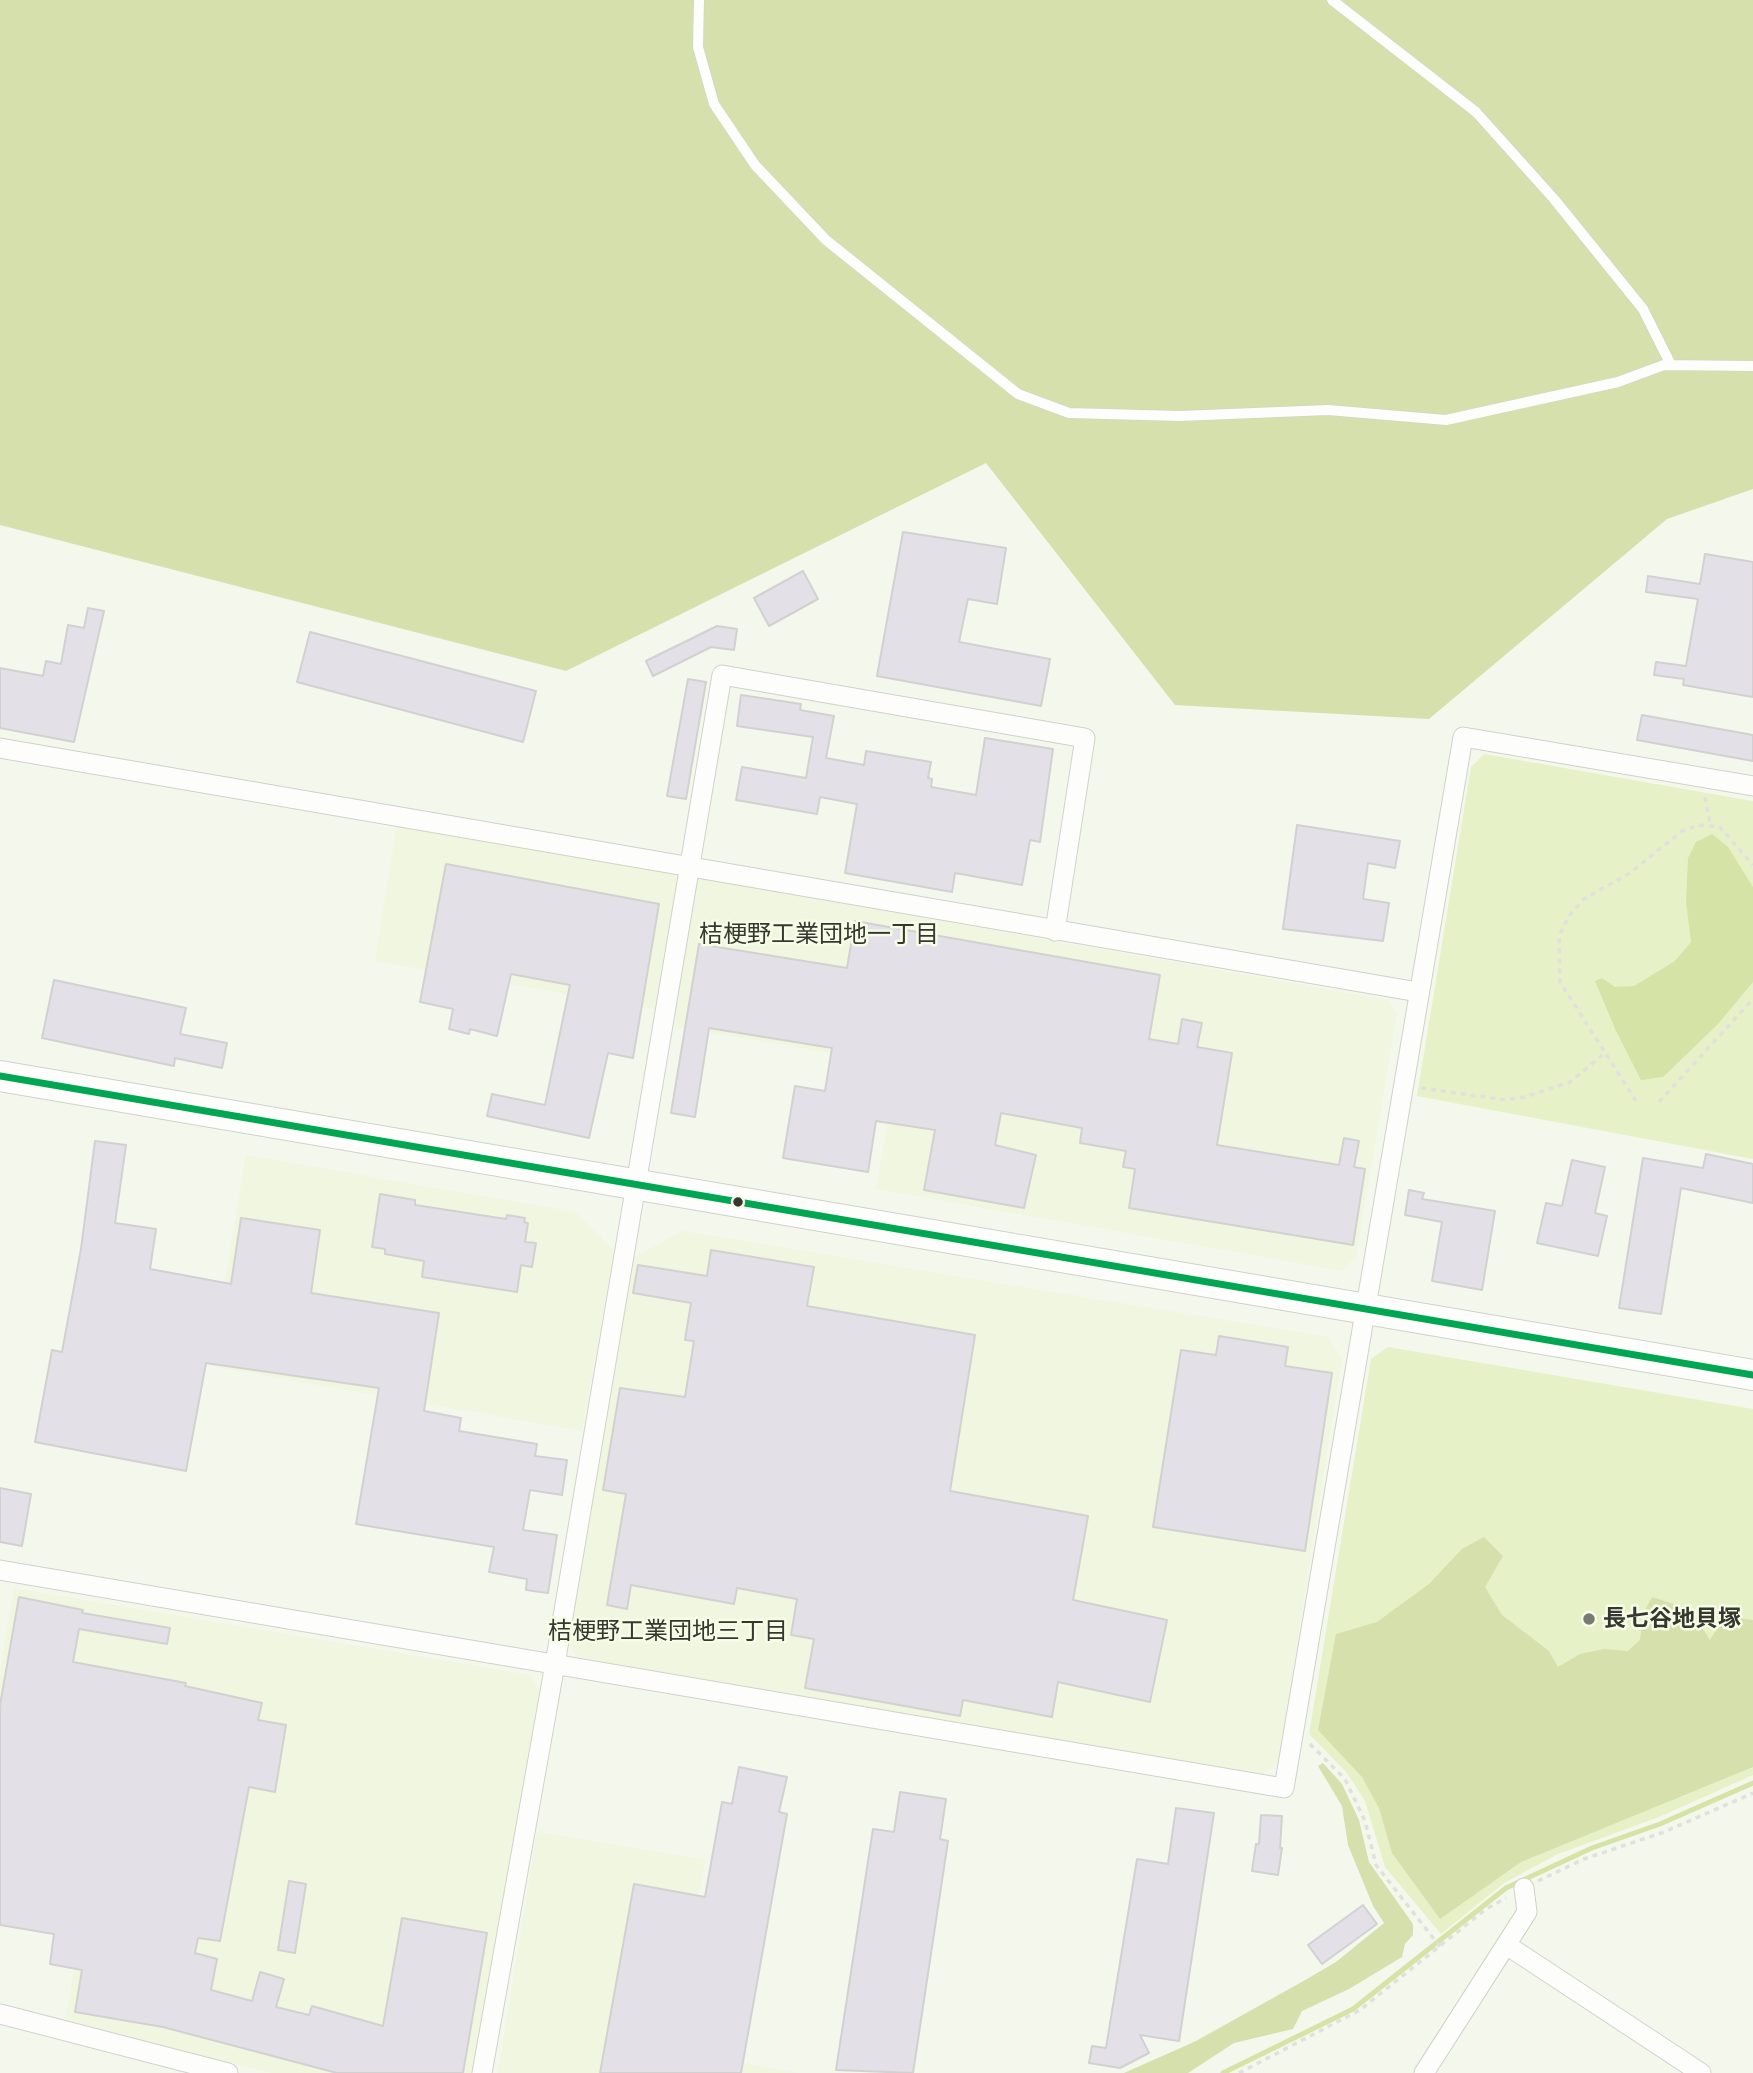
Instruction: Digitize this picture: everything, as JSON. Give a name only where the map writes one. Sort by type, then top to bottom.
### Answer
[{"type":"main road","points":[[0,1076],[1753,1374]]},
{"type":"street","points":[[482,2073],[555,1664],[722,675],[1085,738],[1055,931]]},
{"type":"street","points":[[0,1570],[1284,1788],[1463,737],[1753,786]]},
{"type":"street","points":[[0,748],[1418,992]]},
{"type":"street","points":[[1424,2073],[1508,1946],[1527,1912],[1524,1888]]},
{"type":"street","points":[[1508,1946],[1702,2073]]},
{"type":"street","points":[[0,2014],[228,2073]]},
{"type":"lane","points":[[699,0],[698,47],[714,104],[755,165],[826,240],[1018,394],[1069,413],[1180,416],[1328,410],[1446,419],[1618,383],[1671,365],[1753,366]]},
{"type":"lane","points":[[1332,0],[1476,112],[1554,199],[1643,309],[1671,365]]},
{"type":"path","points":[[1703,778],[1710,824]]},
{"type":"path","points":[[1636,1101],[1560,982],[1559,936],[1569,916],[1584,899],[1630,873],[1682,831],[1710,824],[1720,827],[1733,838],[1753,865]]},
{"type":"path","points":[[1658,1102],[1753,999]]},
{"type":"path","points":[[1402,1083],[1506,1100],[1525,1097],[1570,1082],[1606,1052]]},
{"type":"path","points":[[1293,1735],[1303,1737],[1345,1779],[1365,1821],[1376,1865],[1441,1948]]},
{"type":"path","points":[[1239,2073],[1360,2010],[1441,1948],[1486,1909],[1524,1888],[1584,1858],[1664,1832],[1753,1793]]},
{"type":"shaded area","points":[[0,0],[1753,0],[1753,489],[1667,519],[1429,719],[1175,705],[986,463],[566,671],[0,525]]},
{"type":"shaded area","points":[[1484,754],[1753,801],[1753,1159],[1417,1096],[1471,767]]},
{"type":"shaded area","points":[[397,825],[1388,1000],[1397,1013],[1356,1256],[1343,1271],[876,1189],[898,1064],[675,1027],[676,1013],[375,961]]},
{"type":"shaded area","points":[[1712,834],[1728,847],[1753,887],[1753,982],[1718,1024],[1663,1077],[1641,1080],[1595,981],[1602,978],[1615,987],[1634,986],[1675,961],[1691,942],[1686,902],[1688,858],[1696,842]]},
{"type":"shaded area","points":[[246,1155],[575,1212],[614,1250],[582,1431],[211,1366]]},
{"type":"shaded area","points":[[682,1231],[1328,1337],[1342,1358],[1278,1762],[1261,1775],[577,1657],[569,1643],[633,1258]]},
{"type":"shaded area","points":[[1388,1347],[1753,1409],[1753,1775],[1659,1817],[1558,1854],[1504,1883],[1441,1934],[1385,1867],[1365,1801],[1347,1773],[1309,1734],[1371,1359]]},
{"type":"shaded area","points":[[1484,1537],[1503,1556],[1485,1587],[1502,1615],[1549,1651],[1558,1667],[1580,1654],[1604,1649],[1628,1651],[1640,1640],[1643,1614],[1652,1597],[1690,1609],[1710,1640],[1725,1616],[1753,1620],[1753,1767],[1521,1862],[1440,1919],[1392,1853],[1379,1808],[1362,1777],[1318,1730],[1336,1634],[1377,1622],[1429,1584],[1462,1549]]},
{"type":"shaded area","points":[[14,1588],[530,1675],[540,1691],[473,2073],[271,2073],[65,2020],[109,1780],[0,1759],[0,1670]]},
{"type":"shaded area","points":[[1323,1763],[1342,1784],[1359,1820],[1369,1862],[1413,1924],[1413,1935],[1405,1944],[1402,1957],[1349,1989],[1302,2011],[1293,2029],[1234,2043],[1188,2073],[1124,2073],[1196,2041],[1307,1979],[1336,1962],[1384,1923],[1373,1906],[1348,1845],[1342,1806],[1318,1766]]},
{"type":"shaded area","points":[[537,1832],[705,1860],[666,2073],[498,2073]]},
{"type":"shaded area","points":[[671,2049],[799,2073],[667,2073]]},
{"type":"building","points":[[903,532],[1006,548],[997,604],[968,599],[959,642],[1050,659],[1041,706],[877,676]]},
{"type":"building","points":[[1705,554],[1753,562],[1753,697],[1683,685],[1684,679],[1654,675],[1656,662],[1686,666],[1698,599],[1646,592],[1648,576],[1700,584]]},
{"type":"building","points":[[803,571],[818,599],[769,626],[754,598]]},
{"type":"building","points":[[88,608],[104,611],[74,742],[0,728],[0,668],[43,676],[46,661],[61,664],[68,625],[84,628]]},
{"type":"building","points":[[717,626],[737,629],[734,650],[711,647],[653,676],[646,661]]},
{"type":"building","points":[[310,632],[536,691],[523,742],[297,682]]},
{"type":"building","points":[[688,679],[706,682],[686,799],[667,796]]},
{"type":"building","points":[[741,695],[801,704],[800,710],[834,716],[826,758],[864,765],[866,751],[931,762],[928,778],[932,779],[931,787],[976,795],[985,738],[1053,749],[1040,842],[1030,840],[1022,885],[955,873],[952,892],[845,873],[857,804],[820,797],[817,814],[736,800],[742,767],[806,778],[813,737],[737,726]]},
{"type":"building","points":[[1642,715],[1753,735],[1753,761],[1637,740]]},
{"type":"building","points":[[1297,825],[1400,841],[1395,868],[1368,863],[1363,899],[1389,903],[1383,941],[1283,929]]},
{"type":"building","points":[[446,864],[659,904],[633,1058],[608,1053],[589,1138],[487,1116],[492,1094],[545,1105],[570,985],[511,974],[497,1036],[470,1029],[469,1034],[449,1029],[453,1009],[420,1002]]},
{"type":"building","points":[[855,921],[1160,975],[1149,1039],[1178,1044],[1182,1019],[1202,1023],[1197,1047],[1232,1053],[1217,1145],[1339,1165],[1344,1138],[1359,1141],[1354,1167],[1365,1169],[1353,1245],[1129,1208],[1135,1169],[1123,1167],[1126,1151],[1080,1143],[1082,1128],[1001,1113],[995,1145],[1036,1155],[1024,1208],[924,1190],[935,1130],[876,1121],[868,1172],[783,1158],[795,1086],[825,1091],[832,1048],[709,1028],[695,1117],[671,1113],[699,944],[847,968]]},
{"type":"building","points":[[54,980],[186,1008],[180,1034],[227,1043],[222,1068],[175,1058],[174,1066],[42,1038]]},
{"type":"building","points":[[95,1141],[126,1145],[115,1223],[156,1229],[150,1269],[231,1284],[241,1218],[320,1230],[311,1293],[439,1313],[424,1411],[461,1418],[459,1431],[537,1444],[535,1456],[567,1460],[562,1495],[530,1490],[523,1530],[557,1535],[548,1593],[526,1590],[527,1579],[489,1572],[494,1547],[356,1524],[379,1388],[206,1363],[186,1471],[35,1442],[52,1350],[62,1352],[81,1249]]},
{"type":"building","points":[[1706,1154],[1753,1164],[1753,1203],[1681,1188],[1661,1314],[1619,1308],[1643,1158],[1703,1168]]},
{"type":"building","points":[[1572,1160],[1605,1167],[1595,1213],[1607,1216],[1598,1256],[1537,1243],[1546,1203],[1562,1206]]},
{"type":"building","points":[[1409,1190],[1424,1193],[1422,1199],[1495,1211],[1482,1290],[1432,1281],[1442,1222],[1405,1215]]},
{"type":"building","points":[[380,1194],[415,1200],[415,1205],[506,1219],[507,1215],[525,1218],[524,1222],[528,1223],[525,1242],[536,1243],[532,1267],[521,1265],[517,1292],[422,1277],[424,1261],[385,1254],[385,1249],[372,1247]]},
{"type":"building","points":[[711,1250],[814,1267],[807,1306],[975,1335],[950,1491],[1088,1516],[1073,1600],[1167,1620],[1150,1702],[1058,1682],[1052,1717],[963,1700],[960,1716],[805,1688],[814,1639],[791,1635],[797,1599],[737,1588],[734,1604],[631,1585],[627,1609],[607,1605],[626,1494],[603,1490],[620,1388],[685,1397],[694,1341],[685,1340],[691,1303],[633,1293],[638,1265],[707,1276]]},
{"type":"building","points":[[1219,1336],[1288,1347],[1285,1366],[1332,1373],[1305,1551],[1153,1527],[1181,1350],[1216,1355]]},
{"type":"building","points":[[0,1488],[31,1494],[22,1546],[0,1542]]},
{"type":"building","points":[[19,1597],[83,1610],[82,1613],[170,1628],[167,1644],[79,1629],[73,1662],[186,1683],[185,1686],[262,1703],[258,1720],[286,1725],[275,1792],[249,1787],[220,1941],[198,1938],[195,1953],[217,1959],[211,1990],[252,2001],[260,1972],[284,1979],[276,2007],[309,2015],[312,2006],[383,2026],[402,1918],[487,1933],[463,2073],[337,2073],[163,2027],[75,2012],[82,1970],[50,1964],[54,1934],[0,1925],[0,1705]]},
{"type":"building","points":[[739,1767],[787,1777],[779,1812],[787,1814],[741,2073],[600,2073],[634,1884],[705,1897],[722,1802],[732,1804]]},
{"type":"building","points":[[900,1792],[946,1799],[940,1839],[948,1841],[913,2073],[836,2070],[873,1829],[894,1832]]},
{"type":"building","points":[[1176,1808],[1214,1813],[1179,2041],[1140,2035],[1149,2053],[1120,2068],[1089,2063],[1092,2046],[1106,2048],[1137,1859],[1168,1864]]},
{"type":"building","points":[[1261,1815],[1282,1816],[1282,1848],[1278,1875],[1252,1871],[1256,1844],[1259,1844]]},
{"type":"building","points":[[289,1881],[306,1884],[295,1953],[278,1950]]},
{"type":"building","points":[[1363,1905],[1377,1924],[1322,1964],[1308,1945]]},
{"type":"waterway","points":[[1223,2073],[1353,2009],[1506,1888],[1592,1848],[1660,1824],[1753,1783]]},
{"type":"transit line","points":[[0,1076],[1753,1375]]},
{"type":"place","name":"長七谷地貝塚","points":[[1589,1619]]},
{"type":"district","name":"桔梗野工業団地一丁目","points":[[819,935]]},
{"type":"district","name":"桔梗野工業団地三丁目","points":[[668,1632]]}]
